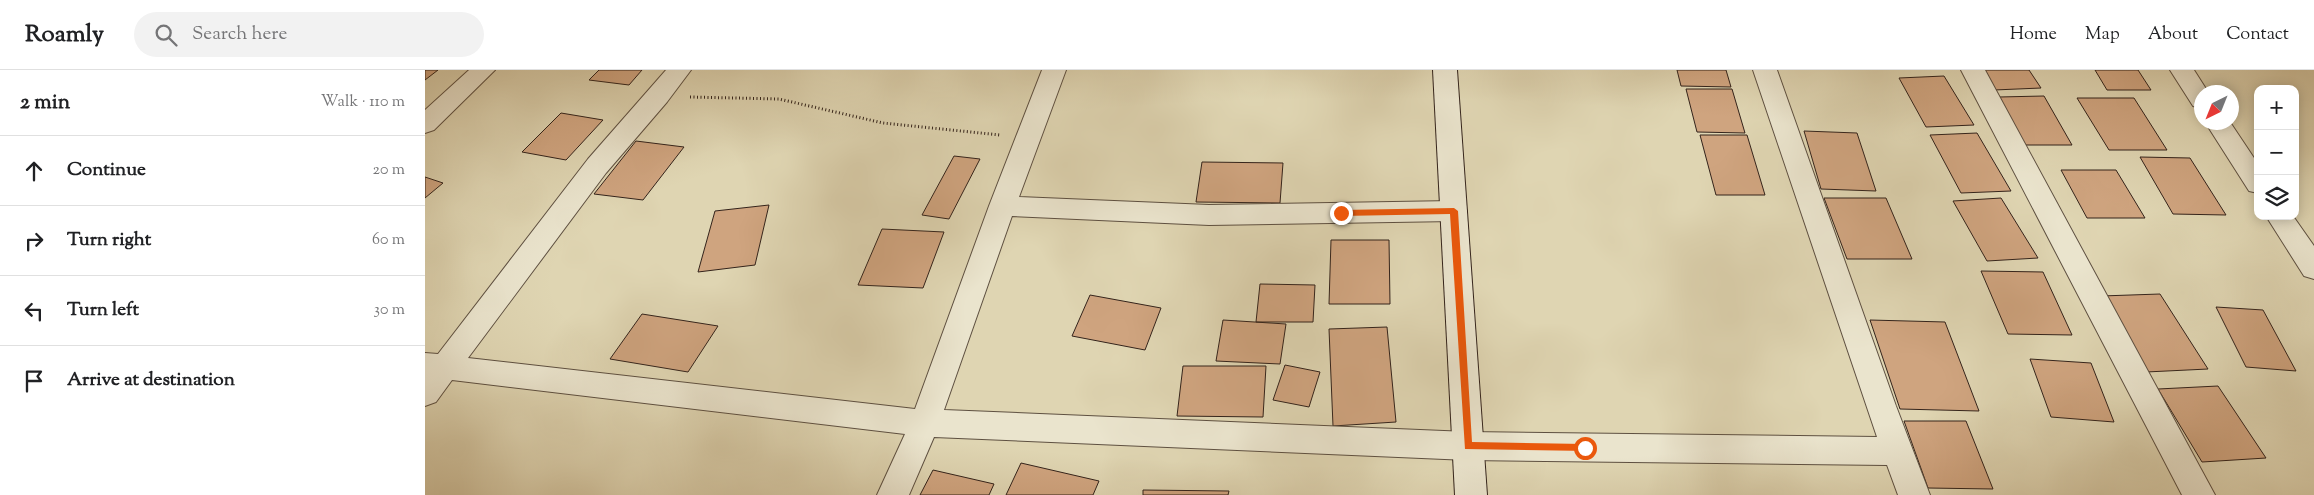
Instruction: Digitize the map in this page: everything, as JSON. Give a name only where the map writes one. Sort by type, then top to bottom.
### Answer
[{"type":"street","points":[[425,124],[483,70]]},
{"type":"street","points":[[425,394],[436,366],[597,166],[659,96],[679,70]]},
{"type":"street","points":[[893,495],[925,423],[1002,206],[1054,70]]},
{"type":"street","points":[[1445,70],[1471,495]]},
{"type":"street","points":[[1765,70],[1914,495]]},
{"type":"street","points":[[1973,70],[2199,495]]},
{"type":"street","points":[[2182,70],[2194,89]]},
{"type":"street","points":[[2222,130],[2254,178]]},
{"type":"street","points":[[1002,206],[1209,215],[1454,211]]},
{"type":"street","points":[[2282,220],[2314,268]]},
{"type":"street","points":[[436,366],[925,423],[1468,446],[1898,451]]},
{"type":"path","points":[[659,96],[779,99],[883,123],[1028,138]]},
{"type":"building","points":[[425,70],[438,70],[425,80]]},
{"type":"building","points":[[599,70],[642,70],[629,85],[589,80]]},
{"type":"building","points":[[1677,70],[1726,70],[1731,87],[1681,86]]},
{"type":"building","points":[[1982,70],[2029,70],[2041,88],[1994,90]]},
{"type":"building","points":[[2095,70],[2138,70],[2151,90],[2107,90]]},
{"type":"building","points":[[1944,76],[1974,125],[1926,127],[1899,78]]},
{"type":"building","points":[[1686,89],[1732,89],[1745,133],[1697,132]]},
{"type":"building","points":[[2044,96],[2072,145],[2025,145],[1999,97]]},
{"type":"building","points":[[2077,98],[2134,98],[2167,150],[2109,150]]},
{"type":"building","points":[[561,113],[603,120],[566,160],[522,152]]},
{"type":"building","points":[[1804,131],[1857,133],[1876,191],[1821,189]]},
{"type":"building","points":[[1977,133],[2011,191],[1961,193],[1930,135]]},
{"type":"building","points":[[1700,135],[1747,135],[1765,195],[1716,195]]},
{"type":"building","points":[[636,141],[684,147],[643,200],[594,194]]},
{"type":"building","points":[[954,156],[980,159],[949,219],[922,215]]},
{"type":"building","points":[[2140,157],[2190,158],[2226,215],[2173,214]]},
{"type":"building","points":[[1202,162],[1283,163],[1280,203],[1196,202]]},
{"type":"building","points":[[2061,170],[2116,170],[2145,218],[2087,218]]},
{"type":"building","points":[[425,177],[443,183],[425,198]]},
{"type":"building","points":[[1824,198],[1886,198],[1912,259],[1847,259]]},
{"type":"building","points":[[2001,198],[2038,258],[1987,261],[1953,201]]},
{"type":"building","points":[[769,205],[755,265],[698,272],[715,211]]},
{"type":"building","points":[[882,229],[944,232],[923,288],[858,285]]},
{"type":"building","points":[[1331,240],[1389,240],[1390,304],[1329,304]]},
{"type":"building","points":[[1981,271],[2043,272],[2072,335],[2008,334]]},
{"type":"building","points":[[1260,284],[1315,285],[1313,322],[1256,322]]},
{"type":"building","points":[[2160,294],[2208,369],[2146,372],[2101,296]]},
{"type":"building","points":[[1090,295],[1161,308],[1145,350],[1072,336]]},
{"type":"building","points":[[2216,307],[2263,310],[2296,371],[2246,367]]},
{"type":"building","points":[[642,314],[718,326],[688,372],[610,359]]},
{"type":"building","points":[[1223,320],[1286,324],[1280,364],[1216,361]]},
{"type":"building","points":[[1870,320],[1945,322],[1979,411],[1900,409]]},
{"type":"building","points":[[1387,327],[1396,422],[1333,426],[1329,329]]},
{"type":"building","points":[[2030,359],[2091,363],[2114,422],[2051,417]]},
{"type":"building","points":[[1285,365],[1320,372],[1309,407],[1273,400]]},
{"type":"building","points":[[1183,366],[1266,366],[1263,417],[1177,416]]},
{"type":"building","points":[[2218,386],[2266,458],[2202,462],[2158,389]]},
{"type":"building","points":[[1904,421],[1966,421],[1993,489],[1928,488]]},
{"type":"building","points":[[1021,463],[1099,481],[1093,495],[1006,495]]},
{"type":"building","points":[[933,470],[994,484],[989,495],[920,495]]},
{"type":"building","points":[[1143,490],[1229,491],[1228,495],[1143,495]]},
{"type":"route","points":[[1341,213],[1454,211],[1468,446],[1585,448]]}]
